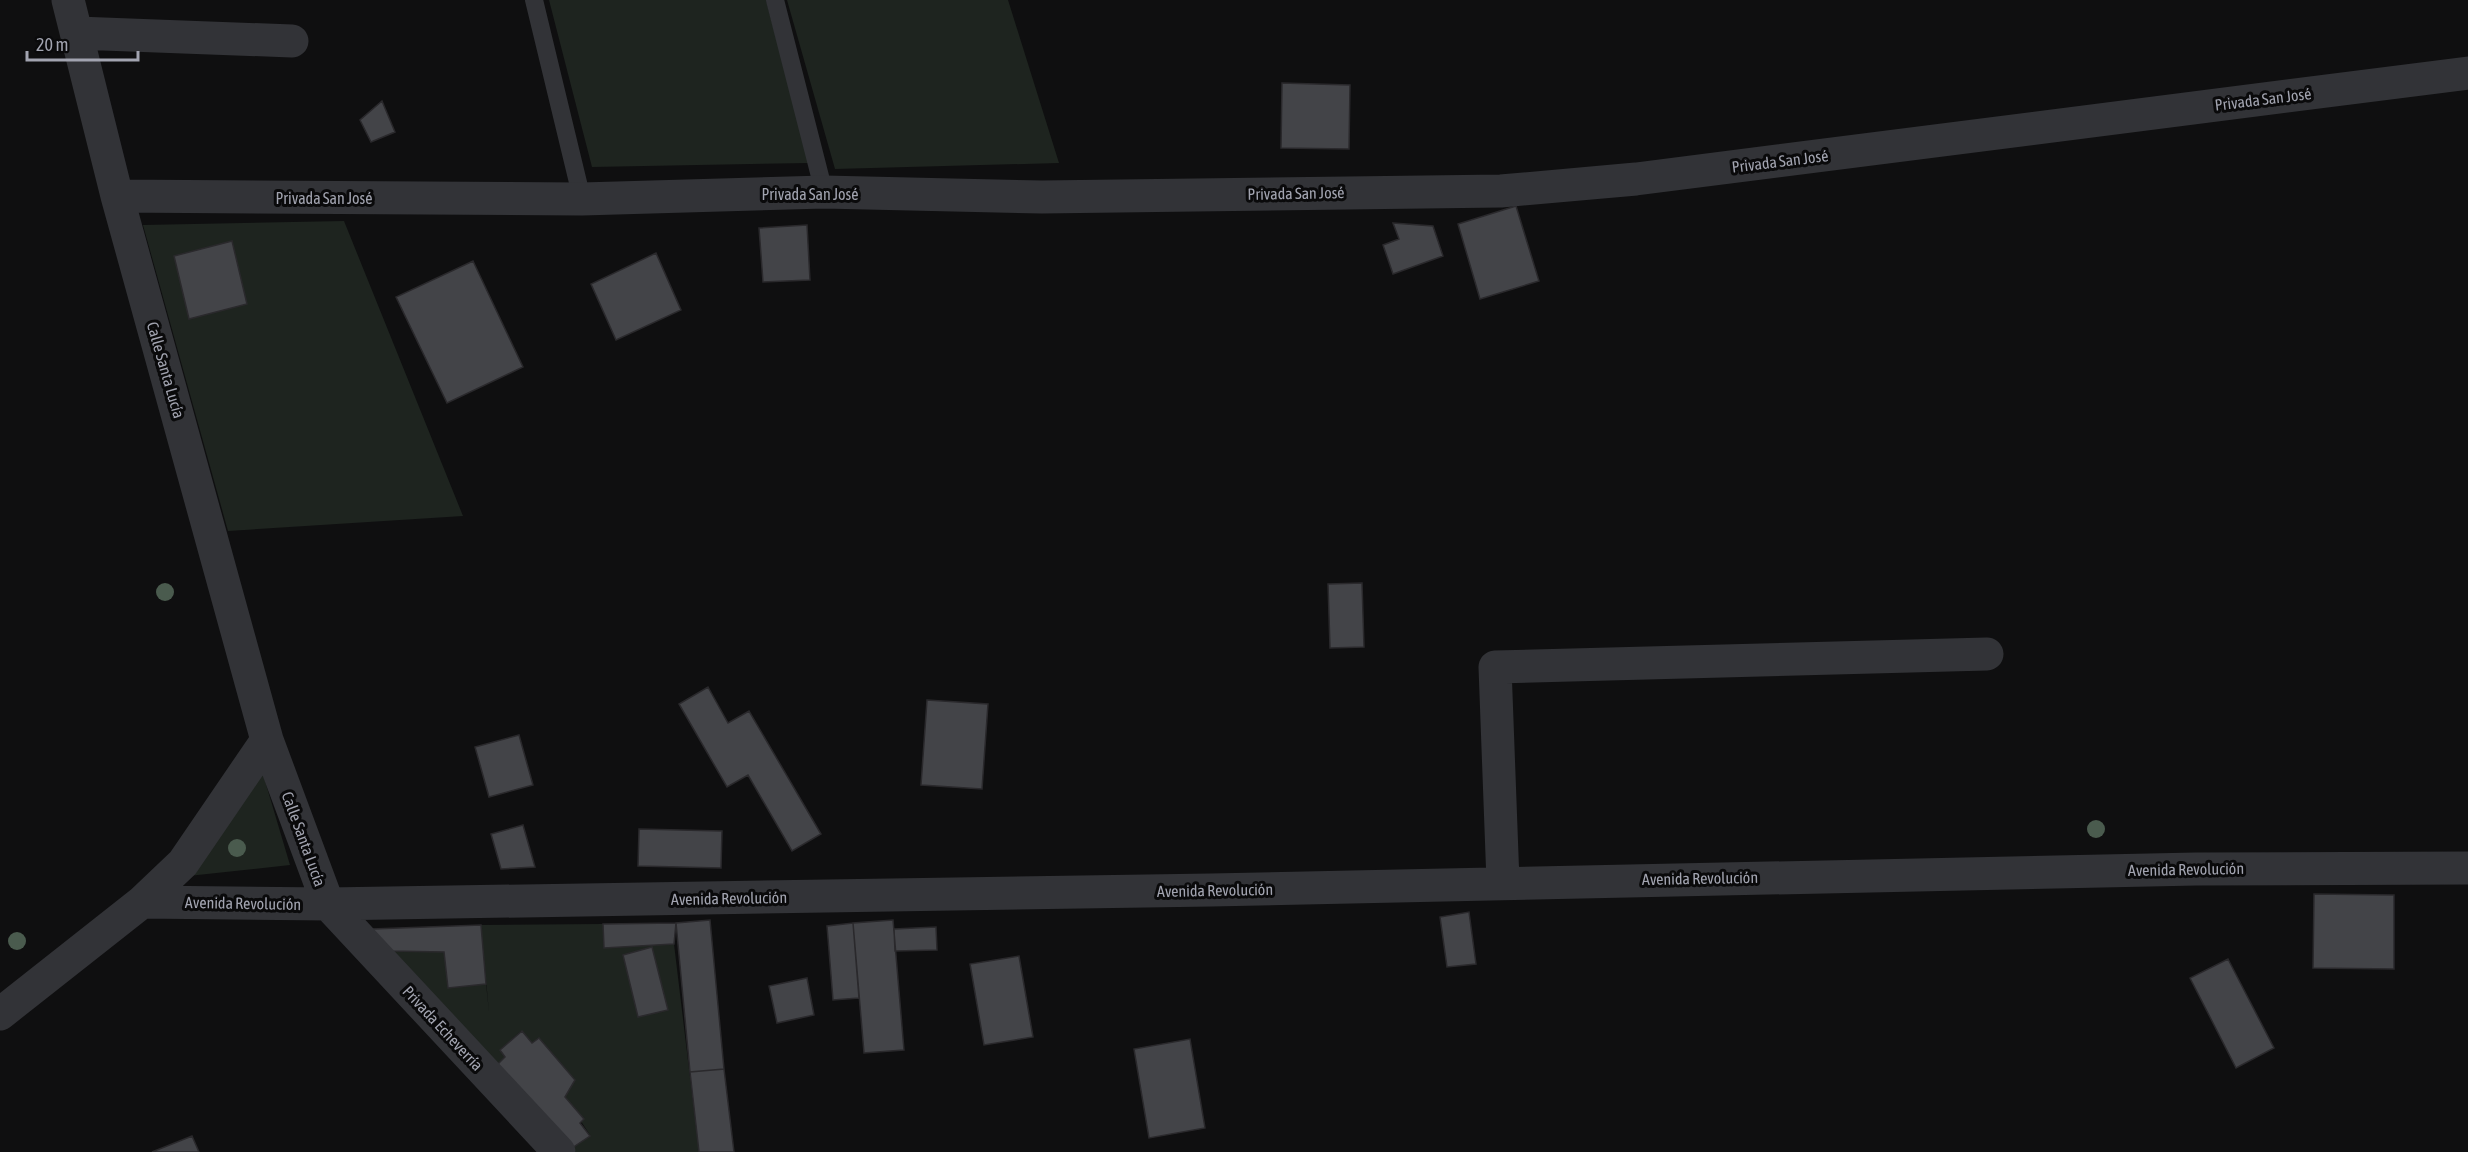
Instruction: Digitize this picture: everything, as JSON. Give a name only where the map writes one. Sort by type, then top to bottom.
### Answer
[{"type":"street","name":"Calle Santa Lucía","points":[[68,0],[117,196],[220,560],[267,740],[328,904]]},
{"type":"street","points":[[77,33],[292,41]]},
{"type":"street","name":"Privada San José","points":[[117,196],[582,199],[824,192],[1042,197],[1501,191],[1636,179],[2468,73]]},
{"type":"street","points":[[1503,882],[1495,667],[1987,654]]},
{"type":"street","points":[[0,1014],[142,902],[183,863],[267,740]]},
{"type":"street","name":"Avenida Revolución","points":[[142,902],[328,904],[1199,890],[2196,868],[2468,868]]},
{"type":"street","name":"Privada Echeverría","points":[[328,904],[559,1152]]},
{"type":"lane","points":[[534,0],[582,199]]},
{"type":"lane","points":[[775,0],[824,192]]},
{"type":"shaded area","points":[[549,0],[766,0],[809,163],[592,167]]},
{"type":"shaded area","points":[[787,0],[1008,0],[1059,163],[835,169]]},
{"type":"shaded area","points":[[344,221],[463,516],[228,531],[143,225]]},
{"type":"shaded area","points":[[260,764],[290,865],[179,877]]},
{"type":"shaded area","points":[[603,924],[604,948],[674,944],[699,1152],[576,1152],[572,1148],[590,1135],[565,1097],[575,1080],[539,1038],[532,1043],[521,1031],[500,1050],[505,1057],[495,1067],[388,951],[444,952],[448,988],[486,984],[489,1012],[481,925]]},
{"type":"building","points":[[1282,83],[1350,85],[1349,149],[1281,148]]},
{"type":"building","points":[[382,101],[395,132],[371,142],[360,120]]},
{"type":"building","points":[[1516,206],[1539,281],[1480,299],[1458,224]]},
{"type":"building","points":[[1393,223],[1433,226],[1443,256],[1393,274],[1383,245],[1399,239]]},
{"type":"building","points":[[807,225],[810,280],[763,282],[759,228]]},
{"type":"building","points":[[232,241],[247,304],[189,319],[174,256]]},
{"type":"building","points":[[656,253],[681,310],[616,340],[591,284]]},
{"type":"building","points":[[473,261],[523,367],[447,403],[396,297]]},
{"type":"building","points":[[1362,583],[1364,647],[1330,648],[1328,584]]},
{"type":"building","points":[[708,687],[728,723],[749,711],[821,834],[792,851],[748,775],[727,787],[679,704]]},
{"type":"building","points":[[927,700],[988,704],[982,789],[921,785]]},
{"type":"building","points":[[519,735],[533,785],[489,797],[475,747]]},
{"type":"building","points":[[523,825],[535,867],[501,869],[491,834]]},
{"type":"building","points":[[639,829],[722,831],[721,868],[638,866]]},
{"type":"building","points":[[2314,894],[2394,895],[2394,969],[2313,968]]},
{"type":"building","points":[[1469,912],[1476,964],[1447,967],[1440,917]]},
{"type":"building","points":[[710,920],[724,1069],[690,1072],[676,923]]},
{"type":"building","points":[[893,920],[904,1050],[864,1053],[853,923]]},
{"type":"building","points":[[676,923],[674,944],[604,948],[603,924]]},
{"type":"building","points":[[853,923],[859,998],[833,1000],[827,926]]},
{"type":"building","points":[[481,925],[486,984],[448,988],[444,952],[388,951],[372,929]]},
{"type":"building","points":[[936,927],[937,950],[895,951],[894,929]]},
{"type":"building","points":[[652,947],[668,1010],[638,1017],[623,955]]},
{"type":"building","points":[[1019,956],[1033,1037],[984,1045],[970,964]]},
{"type":"building","points":[[2228,959],[2274,1048],[2236,1068],[2190,978]]},
{"type":"building","points":[[807,978],[814,1015],[777,1023],[769,986]]},
{"type":"building","points":[[522,1031],[532,1043],[539,1038],[575,1080],[565,1097],[584,1119],[580,1123],[590,1136],[572,1148],[495,1067],[505,1057],[500,1050]]},
{"type":"building","points":[[1190,1039],[1205,1128],[1149,1138],[1134,1049]]},
{"type":"building","points":[[724,1069],[734,1152],[699,1152],[690,1072]]},
{"type":"building","points":[[192,1136],[199,1152],[152,1152]]}]
